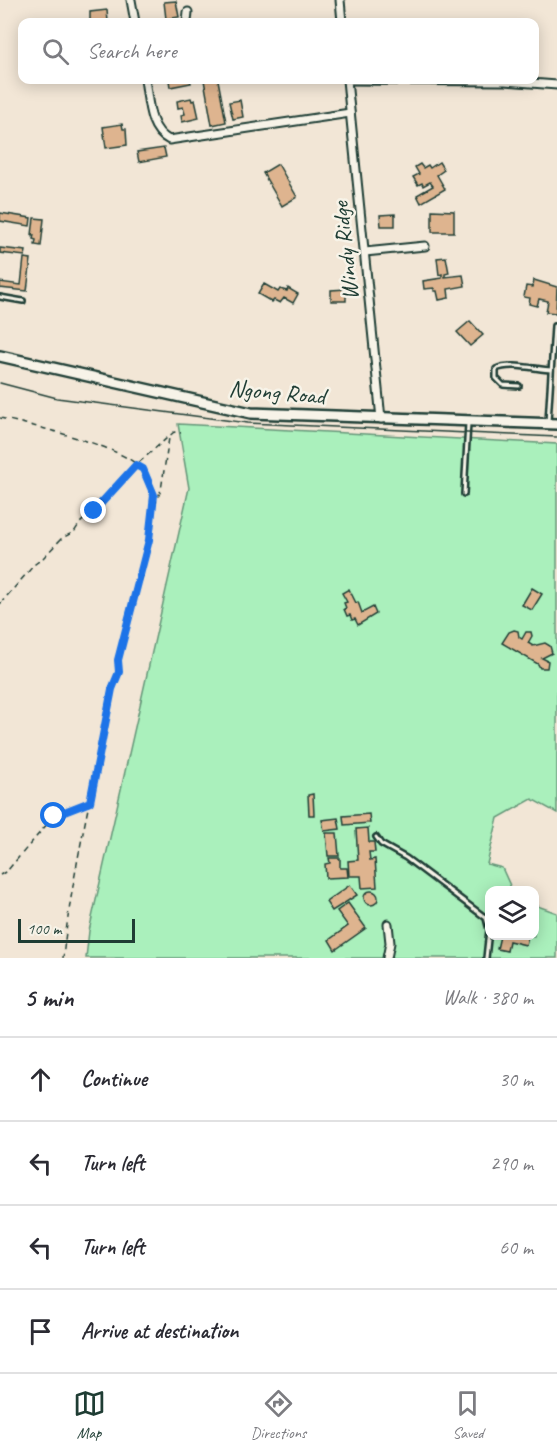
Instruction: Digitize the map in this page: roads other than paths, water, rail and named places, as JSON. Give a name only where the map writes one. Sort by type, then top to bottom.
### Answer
[{"type":"main road","name":"Ngong Road","points":[[0,356],[235,411],[260,414],[552,424]]},
{"type":"street","points":[[131,0],[134,18]]},
{"type":"street","points":[[340,0],[342,18]]},
{"type":"street","points":[[187,18],[188,12]]},
{"type":"street","points":[[146,84],[153,125],[161,136],[169,140],[350,113]]},
{"type":"street","name":"Windy Ridge","points":[[347,84],[381,418]]},
{"type":"street","points":[[539,84],[557,85]]},
{"type":"street","points":[[365,252],[425,246]]},
{"type":"street","points":[[387,958],[390,943],[388,924]]},
{"type":"lane","points":[[0,297],[23,301]]},
{"type":"lane","points":[[552,424],[551,370],[554,326]]},
{"type":"lane","points":[[519,386],[503,385],[496,378],[496,369],[518,367],[551,370]]},
{"type":"lane","points":[[464,494],[468,421]]},
{"type":"lane","points":[[376,837],[381,844],[406,858],[486,918],[489,930],[486,958]]},
{"type":"tram line","points":[[0,383],[57,398],[248,423],[557,437]]}]
